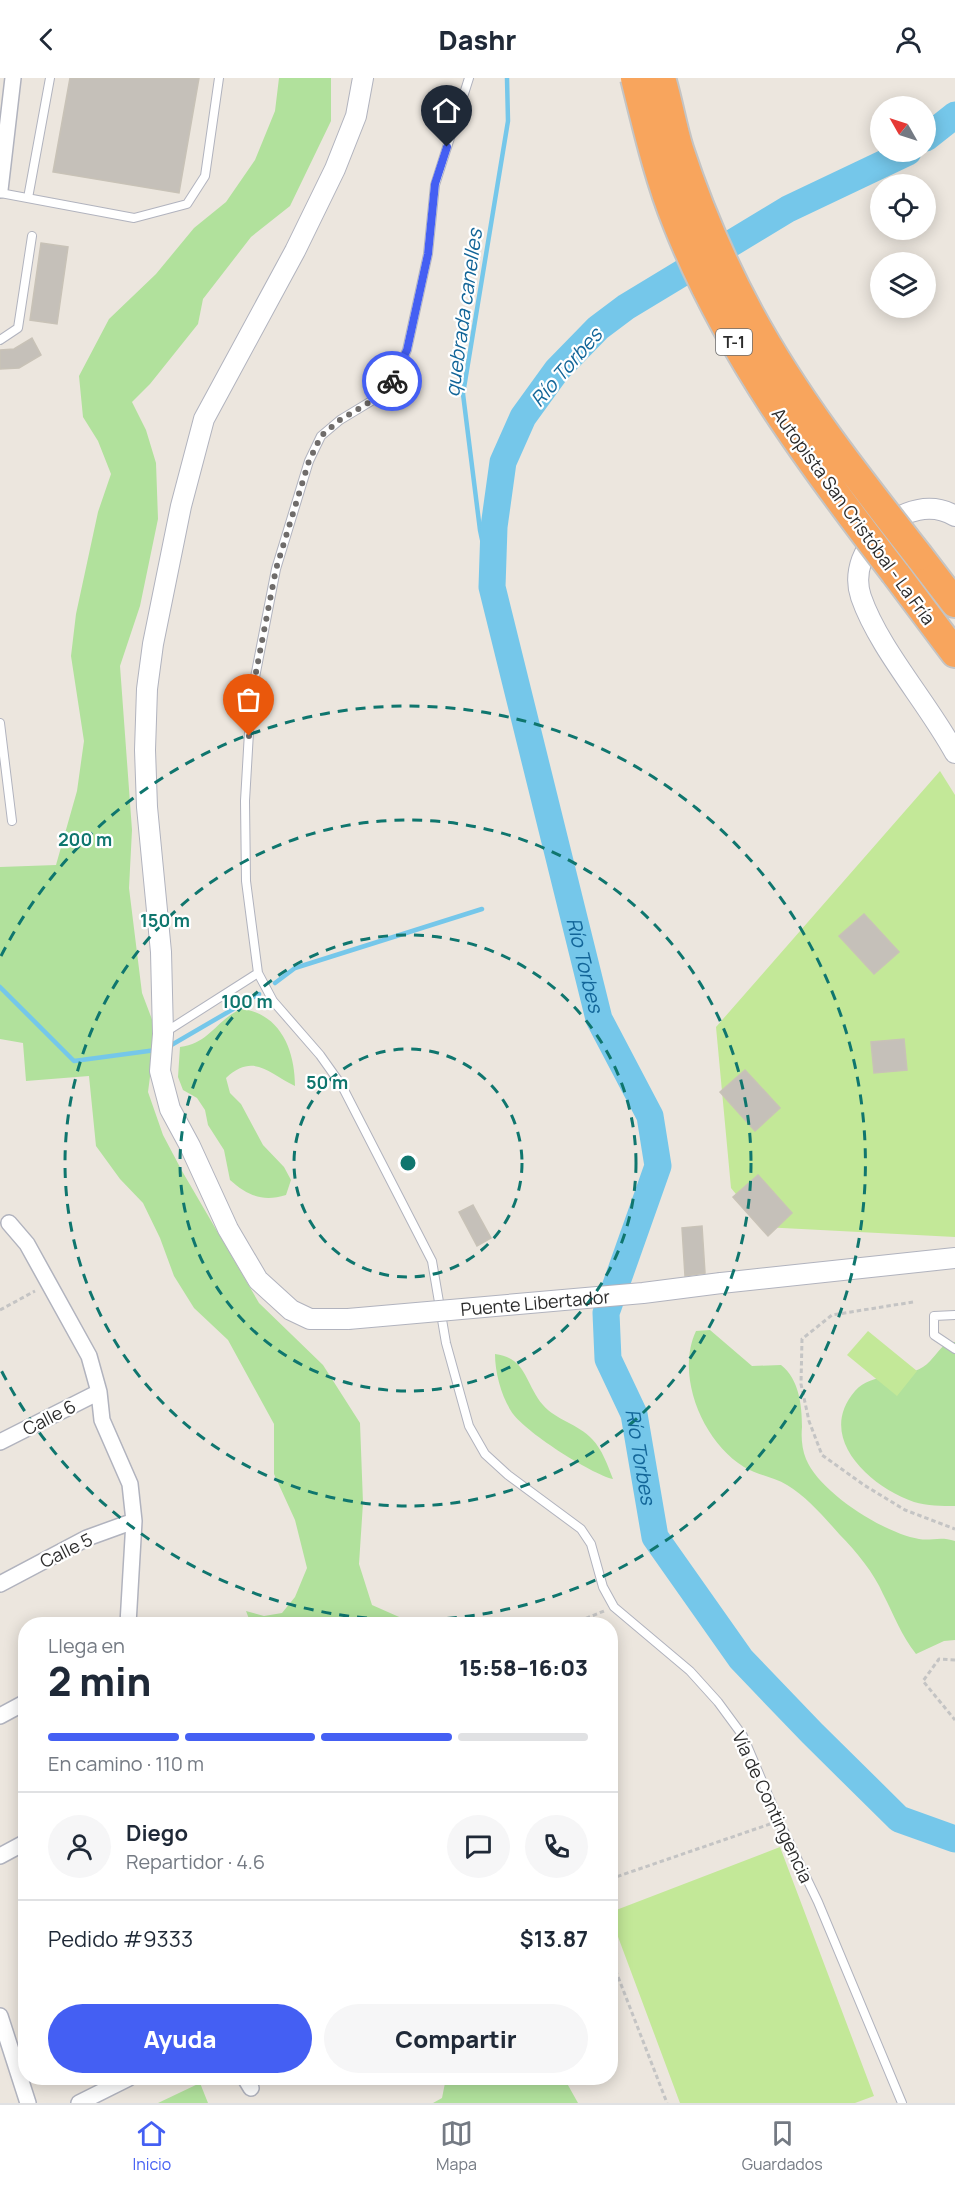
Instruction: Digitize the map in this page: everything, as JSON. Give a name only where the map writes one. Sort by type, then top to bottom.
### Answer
[{"type":"highway","name":"Autopista San Cristóbal - La Fría","points":[[635,78],[676,220],[698,274],[729,333],[822,478],[955,653]]},
{"type":"highway","name":"Autopista San Cristóbal - La Fría","points":[[661,78],[679,148],[698,199],[749,312],[796,391],[844,460],[955,603]]},
{"type":"street","points":[[0,191],[13,78]]},
{"type":"street","name":"Puente Libertador","points":[[363,78],[356,116],[335,170],[295,251],[204,419],[181,506],[153,644],[147,689],[145,750],[147,807],[161,952],[163,1034],[160,1071],[170,1109],[228,1228],[258,1280],[291,1310],[310,1319],[348,1319],[643,1293],[955,1258]]},
{"type":"street","points":[[955,516],[924,508],[913,509],[896,520],[873,540],[863,554],[857,583],[872,624],[938,722],[955,753]]},
{"type":"street","points":[[9,1223],[27,1244],[50,1282],[89,1356],[99,1392],[102,1420],[130,1484],[134,1521],[129,1617]]},
{"type":"street","name":"Calle 6","points":[[0,1442],[99,1392]]},
{"type":"street","name":"Calle 5","points":[[0,1584],[87,1538],[134,1521]]},
{"type":"street","points":[[0,1716],[18,1706]]},
{"type":"street","points":[[0,1856],[18,1846]]},
{"type":"street","points":[[0,2016],[18,2072]]},
{"type":"street","points":[[22,2085],[28,2103]]},
{"type":"street","points":[[79,2103],[115,2085]]},
{"type":"lane","points":[[28,198],[50,78]]},
{"type":"lane","points":[[0,191],[134,218],[187,204],[205,176],[219,78]]},
{"type":"lane","name":"Vía de Contingencia","points":[[470,78],[435,184],[428,254],[407,350],[395,376],[378,397],[340,420],[321,436],[309,461],[276,569],[251,698],[245,801],[246,881],[258,974],[273,1001],[320,1055],[342,1086],[432,1261],[446,1343],[469,1425],[485,1454],[508,1475],[581,1529],[591,1544],[603,1587],[614,1606],[690,1671],[718,1702],[743,1736],[779,1821],[818,1902],[902,2103]]},
{"type":"lane","points":[[0,340],[18,328],[32,236]]},
{"type":"lane","points":[[0,723],[12,821]]},
{"type":"lane","points":[[163,1034],[258,974]]},
{"type":"lane","points":[[955,1315],[934,1316],[934,1335],[955,1349]]},
{"type":"path","points":[[0,1310],[50,1282]]},
{"type":"path","points":[[913,1302],[832,1315],[802,1339],[801,1384],[808,1421],[822,1455],[864,1485],[905,1510],[955,1529]]},
{"type":"path","points":[[588,1617],[614,1606]]},
{"type":"path","points":[[955,1660],[939,1659],[923,1681],[955,1720]]},
{"type":"path","points":[[618,1876],[779,1821]]},
{"type":"path","points":[[618,1977],[667,2103]]},
{"type":"green space","points":[[279,78],[331,78],[331,121],[290,206],[251,237],[203,299],[198,324],[150,384],[132,402],[146,430],[156,463],[158,519],[140,606],[120,666],[132,830],[129,888],[142,993],[156,1030],[148,1092],[163,1135],[259,1303],[323,1365],[360,1423],[363,1503],[359,1564],[372,1605],[399,1617],[248,1617],[246,1611],[264,1616],[282,1613],[295,1597],[307,1568],[295,1520],[274,1474],[274,1424],[228,1340],[194,1308],[174,1276],[160,1238],[143,1203],[120,1179],[96,1146],[89,1076],[26,1081],[23,1043],[0,1039],[0,867],[56,865],[77,791],[84,741],[71,656],[76,614],[98,512],[111,474],[98,441],[83,417],[79,376],[109,319],[156,274],[194,228],[226,202],[255,160],[275,111]]},
{"type":"green space","points":[[940,771],[955,795],[955,1237],[763,1227],[731,1188],[716,1027]]},
{"type":"green space","points":[[241,1009],[255,1012],[275,1026],[283,1035],[292,1059],[295,1086],[269,1071],[253,1066],[236,1070],[226,1078],[230,1093],[241,1104],[263,1145],[284,1167],[291,1180],[286,1195],[278,1197],[263,1198],[250,1194],[230,1180],[224,1150],[208,1125],[205,1110],[197,1098],[183,1090],[178,1077],[180,1047],[199,1041]]},
{"type":"green space","points":[[710,1330],[752,1366],[781,1365],[787,1371],[796,1385],[800,1401],[802,1443],[806,1459],[813,1472],[839,1498],[872,1520],[905,1535],[919,1539],[955,1541],[955,1640],[944,1641],[916,1654],[870,1570],[821,1514],[787,1485],[744,1467],[716,1442],[697,1406],[691,1387],[689,1368],[690,1349],[696,1331]]},
{"type":"green space","points":[[868,1331],[917,1371],[897,1396],[847,1355]]},
{"type":"green space","points":[[949,1342],[955,1342],[955,1506],[940,1506],[914,1502],[881,1485],[853,1458],[844,1442],[841,1426],[844,1408],[855,1391],[862,1385],[879,1378],[915,1371],[923,1367]]},
{"type":"green space","points":[[495,1354],[506,1356],[520,1366],[543,1405],[554,1415],[580,1429],[596,1443],[613,1479],[589,1469],[558,1451],[518,1419],[507,1405],[502,1391],[497,1376]]},
{"type":"green space","points":[[780,1847],[874,2096],[855,2103],[680,2103],[618,1937],[618,1909]]},
{"type":"green space","points":[[196,2085],[201,2085],[208,2103],[158,2103]]},
{"type":"green space","points":[[445,2085],[568,2085],[578,2103],[433,2103],[442,2098]]},
{"type":"building","points":[[70,78],[199,78],[179,193],[53,172]]},
{"type":"building","points":[[41,243],[68,247],[57,324],[30,320]]},
{"type":"building","points":[[32,338],[41,355],[19,368],[0,369],[0,350],[14,349]]},
{"type":"building","points":[[864,914],[899,952],[874,974],[839,936]]},
{"type":"building","points":[[904,1039],[907,1070],[874,1073],[871,1042]]},
{"type":"building","points":[[745,1070],[780,1108],[755,1131],[720,1092]]},
{"type":"building","points":[[758,1175],[792,1213],[768,1236],[733,1197]]},
{"type":"building","points":[[473,1205],[491,1238],[477,1246],[459,1212]]},
{"type":"building","points":[[702,1226],[705,1273],[685,1276],[682,1228]]},
{"type":"waterway","name":"quebrada canelles","points":[[492,587],[480,530],[463,394],[508,121],[507,78]]},
{"type":"waterway","name":"Río Torbes","points":[[936,130],[955,115]]},
{"type":"waterway","name":"Río Torbes","points":[[887,162],[788,209],[626,307],[598,328],[557,370],[523,417],[503,462],[494,527],[492,587],[599,1019],[650,1116],[658,1166],[606,1313],[608,1359],[634,1414],[655,1537],[741,1659],[812,1733],[899,1819],[955,1839]]},
{"type":"waterway","points":[[275,983],[295,968],[482,909]]},
{"type":"waterway","points":[[0,987],[74,1061],[156,1050]]},
{"type":"waterway","points":[[168,1047],[259,994]]},
{"type":"way so far","points":[[249,736],[251,698],[276,569],[309,461],[321,436],[340,420],[378,397],[392,381]]},
{"type":"route","points":[[392,381],[407,350],[428,254],[435,184],[447,147]]}]
